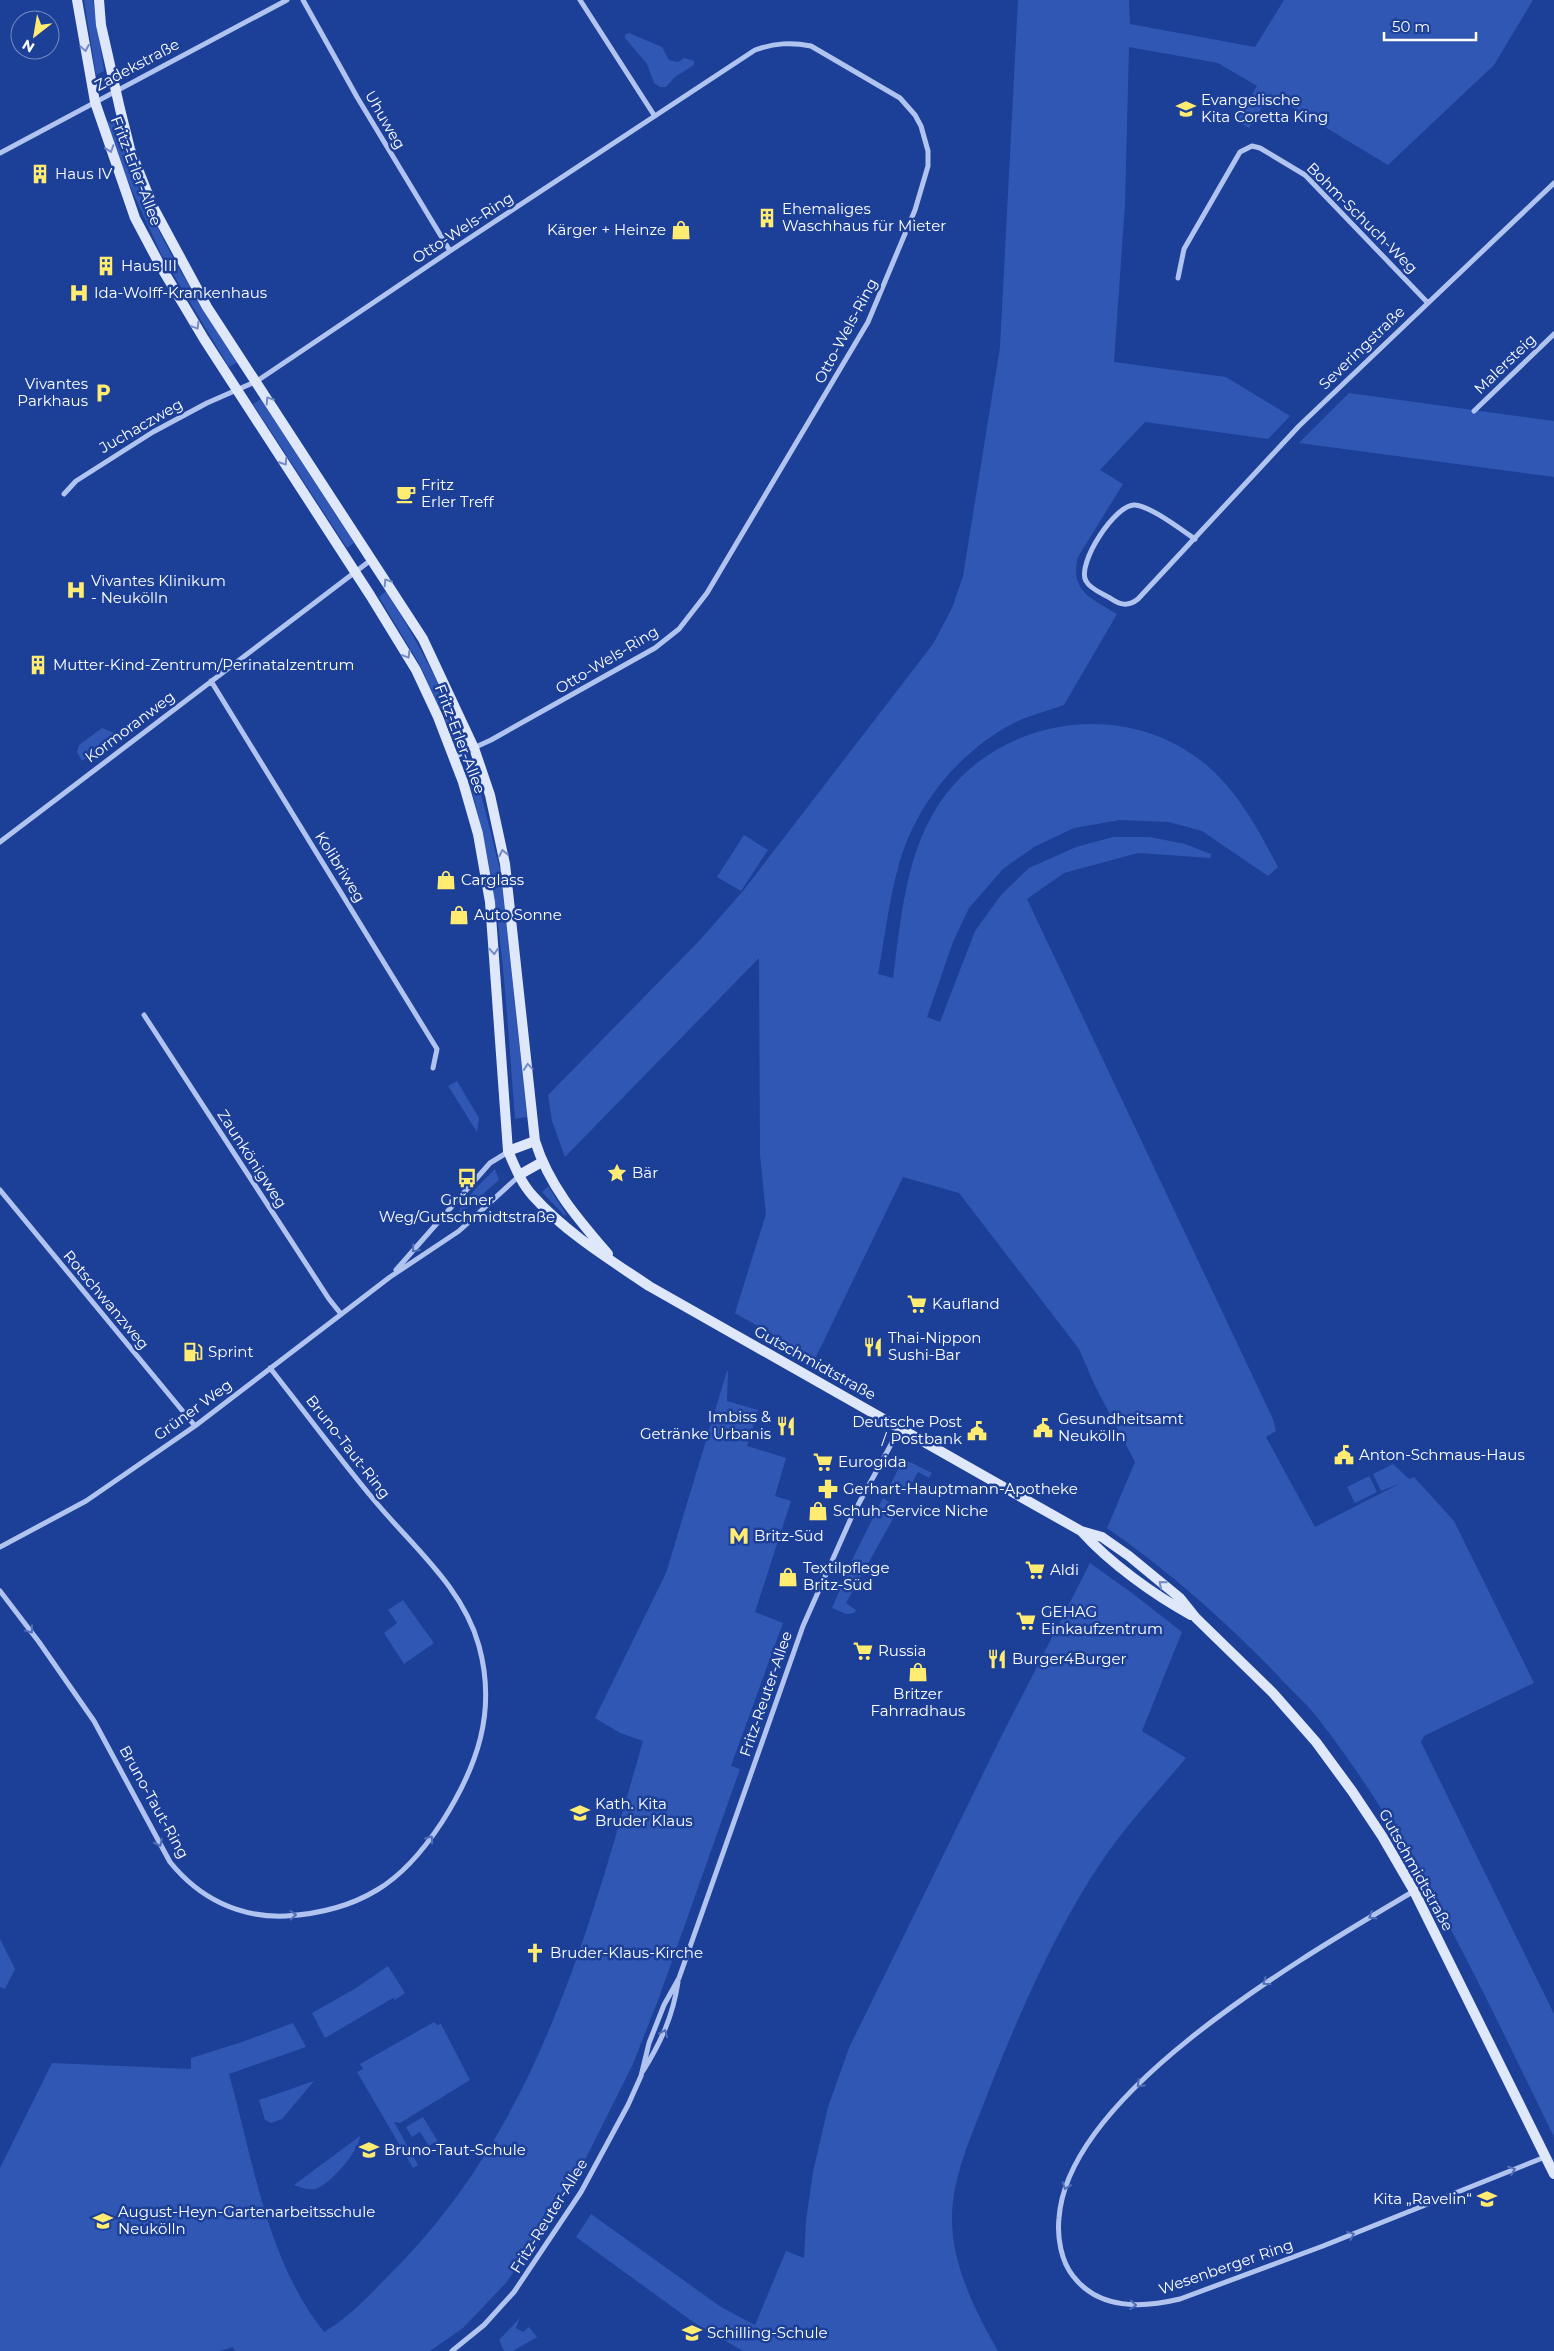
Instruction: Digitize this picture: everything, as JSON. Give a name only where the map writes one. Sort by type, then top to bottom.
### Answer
[{"type":"street","name":"Fritz-Erler-Allee","points":[[78,0],[95,102],[135,218],[166,275],[236,390],[356,572],[416,670],[454,757],[478,834],[490,902],[508,1151],[519,1175]]},
{"type":"street","name":"Fritz-Erler-Allee","points":[[99,0],[101,25],[115,91],[130,148],[153,207],[208,307],[423,638],[451,694],[474,748],[490,796],[505,864],[535,1141],[542,1162]]},
{"type":"street","name":"Zadekstraße","points":[[0,153],[287,0]]},
{"type":"street","name":"Uhuweg","points":[[303,0],[362,106],[450,251]]},
{"type":"street","points":[[580,0],[654,115]]},
{"type":"street","name":"Otto-Wels-Ring","points":[[257,381],[654,115],[756,50],[776,43],[798,43],[811,46],[900,98],[921,126],[928,151],[926,178],[883,290],[856,345],[707,593],[691,615],[655,648],[474,748],[454,757]]},
{"type":"street","name":"Bohm-Schuch-Weg","points":[[1178,278],[1184,249],[1240,152],[1252,146],[1260,148],[1305,175],[1427,302]]},
{"type":"street","name":"Severingstraße","points":[[1195,538],[1146,509],[1135,505],[1127,506],[1119,510],[1106,527],[1086,561],[1083,573],[1085,579],[1089,586],[1117,602],[1129,604],[1138,599],[1300,426],[1427,302],[1554,183]]},
{"type":"street","name":"Malersteig","points":[[1474,411],[1554,334]]},
{"type":"street","points":[[236,390],[257,381]]},
{"type":"street","name":"Juchaczweg","points":[[64,494],[76,481],[144,437],[236,390]]},
{"type":"street","name":"Kormoranweg","points":[[0,842],[372,560]]},
{"type":"street","name":"Kolibriweg","points":[[211,681],[436,1049],[433,1068]]},
{"type":"street","name":"Zaunkönigweg","points":[[144,1015],[341,1314]]},
{"type":"street","points":[[508,1151],[535,1141]]},
{"type":"street","name":"Grüner Weg","points":[[390,1278],[490,1163],[508,1151]]},
{"type":"street","points":[[519,1175],[542,1162]]},
{"type":"street","name":"Gutschmidtstraße","points":[[542,1162],[573,1213],[615,1262]]},
{"type":"street","name":"Grüner Weg","points":[[0,1547],[86,1502],[194,1426],[341,1314],[459,1231],[519,1175]]},
{"type":"street","name":"Gutschmidtstraße","points":[[519,1175],[532,1195],[589,1245],[666,1296],[1081,1531],[1102,1537],[1129,1556],[1180,1598],[1196,1618],[1253,1672],[1316,1742],[1377,1828],[1414,1891],[1554,2174]]},
{"type":"street","name":"Rotschwanzweg","points":[[0,1190],[194,1426]]},
{"type":"street","name":"Bruno-Taut-Ring","points":[[0,1591],[94,1721],[170,1862],[181,1876],[209,1898],[245,1912],[273,1916],[302,1915],[345,1906],[379,1889],[399,1874],[435,1833],[461,1790],[477,1754],[486,1706],[484,1668],[480,1648],[468,1618],[450,1587],[375,1501],[270,1368]]},
{"type":"street","name":"Fritz-Reuter-Allee","points":[[452,2351],[497,2312],[527,2276],[581,2192],[628,2105],[664,2005],[679,1978],[803,1626],[852,1516],[900,1428]]},
{"type":"street","name":"Wesenberger Ring","points":[[1414,1891],[1258,1987],[1169,2057],[1113,2112],[1079,2156],[1062,2196],[1058,2228],[1066,2265],[1079,2284],[1104,2300],[1137,2306],[1180,2300],[1545,2157]]},
{"type":"street","name":"Fritz-Reuter-Allee","points":[[640,2076],[659,2046],[667,2027],[674,2008],[679,1978]]},
{"type":"shaded area","points":[[84,0],[93,0],[104,71],[96,75]]},
{"type":"shaded area","points":[[1018,0],[1129,0],[1130,24],[1255,47],[1284,0],[1533,0],[1494,65],[1388,165],[1270,94],[1249,128],[1237,121],[1257,86],[1218,63],[1129,47],[1125,204],[1114,362],[1226,377],[1290,416],[1268,439],[1145,422],[1100,470],[1123,484],[1078,557],[1077,578],[1085,593],[1099,604],[1117,614],[1064,705],[1020,720],[994,735],[959,764],[929,799],[917,819],[900,861],[890,903],[878,974],[893,978],[902,912],[911,868],[926,827],[937,807],[961,777],[991,753],[1024,736],[1061,726],[1098,724],[1136,729],[1171,742],[1204,763],[1216,774],[1237,798],[1255,825],[1278,867],[1268,876],[1202,831],[1169,822],[1120,820],[1074,828],[1034,847],[1003,869],[969,908],[953,942],[927,1017],[940,1022],[975,931],[1001,895],[1029,868],[1076,847],[1113,837],[1150,837],[1185,844],[1211,854],[1210,858],[1138,853],[1064,873],[1027,899],[1273,1419],[1276,1431],[1266,1437],[1315,1527],[1401,1483],[1381,1491],[1373,1474],[1393,1464],[1409,1479],[1414,1477],[1454,1521],[1534,1683],[1424,1736],[1421,1742],[1554,2014],[1554,2137],[1475,1976],[1419,1871],[1355,1769],[1320,1721],[1261,1658],[1219,1618],[1176,1580],[1107,1528],[1135,1462],[1095,1386],[1079,1349],[959,1193],[903,1177],[815,1359],[735,1313],[766,1214],[760,1155],[759,958],[565,1157],[552,1121],[548,1095],[699,941],[743,891],[933,644],[952,608],[963,576],[1000,347]]},
{"type":"shaded area","points":[[629,33],[662,47],[669,60],[678,62],[684,58],[694,61],[694,65],[675,77],[666,87],[660,87],[654,83],[647,64],[625,38],[625,35]]},
{"type":"shaded area","points":[[116,117],[131,164],[149,210],[190,288],[238,362],[229,367],[161,254],[124,173],[107,122]]},
{"type":"shaded area","points":[[1349,393],[1554,421],[1554,477],[1299,443]]},
{"type":"shaded area","points":[[261,399],[354,543],[347,548],[253,404]]},
{"type":"shaded area","points":[[386,591],[438,683],[456,721],[464,741],[463,745],[456,744],[421,667],[379,597]]},
{"type":"shaded area","points":[[102,728],[117,734],[82,761],[77,752],[79,745]]},
{"type":"shaded area","points":[[478,782],[501,874],[527,1117],[515,1119],[496,908],[481,826],[470,785]]},
{"type":"shaded area","points":[[744,835],[768,850],[741,891],[717,877]]},
{"type":"shaded area","points":[[457,1081],[479,1118],[477,1132],[448,1086]]},
{"type":"shaded area","points":[[495,1169],[499,1180],[457,1217],[456,1215],[475,1189]]},
{"type":"shaded area","points":[[548,1186],[566,1214],[565,1216],[542,1192]]},
{"type":"shaded area","points":[[727,1371],[727,1401],[758,1410],[747,1446],[786,1458],[775,1496],[791,1501],[755,1612],[783,1623],[731,1766],[740,1769],[660,1995],[633,2064],[585,2160],[547,2223],[506,2283],[463,2328],[430,2351],[235,2351],[233,2347],[219,2351],[0,2351],[0,2168],[52,2063],[191,2069],[191,2058],[293,2023],[306,2047],[229,2074],[264,2209],[275,2242],[288,2274],[324,2332],[343,2319],[368,2296],[392,2272],[442,2215],[485,2154],[521,2090],[552,2024],[578,1955],[643,1741],[620,1733],[595,1718],[666,1573]]},
{"type":"shaded area","points":[[910,1462],[932,1473],[929,1478],[918,1472],[906,1494],[890,1485],[901,1464]]},
{"type":"shaded area","points":[[1369,1476],[1377,1492],[1355,1503],[1347,1487]]},
{"type":"shaded area","points":[[883,1498],[899,1508],[846,1603],[856,1610],[854,1613],[846,1614],[832,1608],[855,1554]]},
{"type":"shaded area","points":[[1090,1563],[1182,1632],[1142,1731],[1186,1758],[1114,1845],[1086,1885],[1024,2005],[963,2157],[953,2204],[953,2237],[956,2254],[974,2305],[998,2351],[743,2351],[696,2324],[576,2237],[591,2214],[721,2307],[755,2325],[786,2251],[804,2258],[806,2221],[813,2172],[828,2107],[849,2048],[1002,1735]]},
{"type":"shaded area","points":[[403,1600],[434,1643],[404,1664],[384,1633],[397,1623],[388,1610]]},
{"type":"shaded area","points":[[0,1939],[15,1969],[5,1989],[0,1987]]},
{"type":"shaded area","points":[[388,1966],[405,1993],[395,2000],[393,1998],[325,2038],[312,2013],[356,1988]]},
{"type":"shaded area","points":[[434,2022],[437,2025],[441,2024],[470,2080],[400,2123],[394,2122],[418,2165],[413,2168],[357,2072],[363,2069],[360,2064]]},
{"type":"shaded area","points":[[314,2081],[282,2119],[271,2123],[265,2120],[259,2100]]},
{"type":"shaded area","points":[[423,2117],[440,2145],[438,2147],[435,2142],[429,2146],[420,2132],[412,2137],[406,2127]]},
{"type":"shaded area","points":[[360,2136],[355,2150],[350,2157],[324,2185],[312,2189],[294,2185]]},
{"type":"shaded area","points":[[520,2318],[516,2328],[523,2332],[529,2327],[537,2337],[513,2351],[504,2351],[499,2340]]},
{"type":"place","name":"Evangelische Kita Coretta King","points":[[1186,109]]},
{"type":"place","name":"Haus IV","points":[[40,174]]},
{"type":"place","name":"Ehemaliges Waschhaus für Mieter","points":[[767,218]]},
{"type":"place","name":"Kärger + Heinze","points":[[681,230]]},
{"type":"place","name":"Haus III","points":[[106,266]]},
{"type":"place","name":"Ida-Wolff-Krankenhaus","points":[[79,293]]},
{"type":"place","name":"Vivantes Parkhaus","points":[[103,393]]},
{"type":"place","name":"Fritz Erler Treff","points":[[406,494]]},
{"type":"place","name":"Vivantes Klinikum - Neukölln","points":[[76,590]]},
{"type":"place","name":"Mutter-Kind-Zentrum/Perinatalzentrum","points":[[38,665]]},
{"type":"place","name":"Carglass","points":[[446,880]]},
{"type":"place","name":"Auto Sonne","points":[[459,915]]},
{"type":"place","name":"Bär","points":[[617,1173]]},
{"type":"place","name":"Grüner Weg/Gutschmidtstraße","points":[[467,1178]]},
{"type":"place","name":"Kaufland","points":[[917,1304]]},
{"type":"place","name":"Thai-Nippon Sushi-Bar","points":[[873,1347]]},
{"type":"place","name":"Sprint","points":[[193,1352]]},
{"type":"place","name":"Imbiss & Getränke Urbanis","points":[[786,1426]]},
{"type":"place","name":"Gesundheitsamt Neukölln","points":[[1043,1428]]},
{"type":"place","name":"Deutsche Post / Postbank","points":[[977,1431]]},
{"type":"place","name":"Anton-Schmaus-Haus","points":[[1344,1455]]},
{"type":"place","name":"Eurogida","points":[[823,1462]]},
{"type":"place","name":"Gerhart-Hauptmann-Apotheke","points":[[828,1489]]},
{"type":"place","name":"Schuh-Service Niche","points":[[818,1511]]},
{"type":"place","name":"Britz-Süd","points":[[739,1536]]},
{"type":"place","name":"Aldi","points":[[1035,1570]]},
{"type":"place","name":"Textilpflege Britz-Süd","points":[[788,1577]]},
{"type":"place","name":"GEHAG Einkaufzentrum","points":[[1026,1621]]},
{"type":"place","name":"Russia","points":[[863,1651]]},
{"type":"place","name":"Burger4Burger","points":[[997,1659]]},
{"type":"place","name":"Britzer Fahrradhaus","points":[[918,1672]]},
{"type":"place","name":"Kath. Kita Bruder Klaus","points":[[580,1813]]},
{"type":"place","name":"Bruder-Klaus-Kirche","points":[[535,1953]]},
{"type":"place","name":"Bruno-Taut-Schule","points":[[369,2150]]},
{"type":"place","name":"Kita „Ravelin“","points":[[1487,2199]]},
{"type":"place","name":"August-Heyn-Gartenarbeitsschule Neukölln","points":[[103,2221]]},
{"type":"place","name":"Schilling-Schule","points":[[692,2333]]}]
